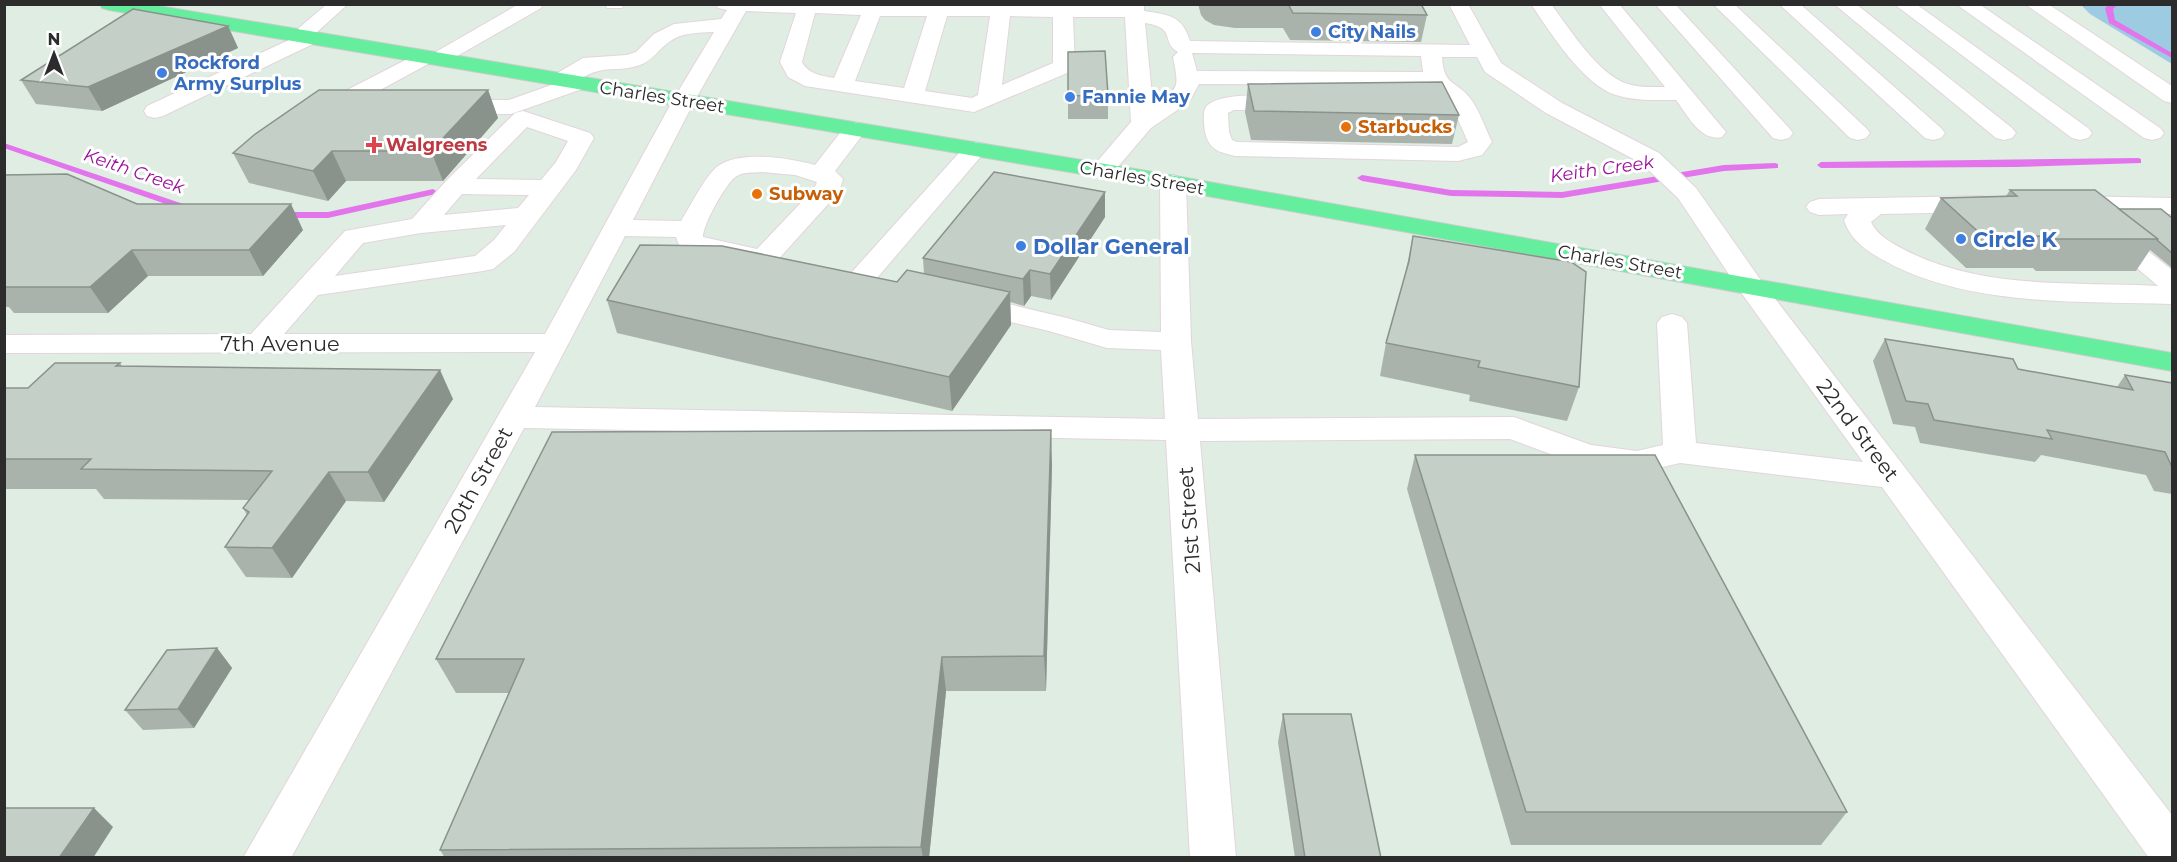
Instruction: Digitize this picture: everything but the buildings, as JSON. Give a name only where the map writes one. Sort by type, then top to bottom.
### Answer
[{"type":"main road","name":"Charles Street","points":[[113,14],[137,9],[975,149],[1750,285],[2172,362]]},
{"type":"street","points":[[154,111],[305,37],[339,4]]},
{"type":"street","points":[[310,120],[360,92],[432,58],[534,4]]},
{"type":"street","points":[[1458,4],[1488,59]]},
{"type":"street","points":[[1540,4],[1594,72],[1608,85],[1623,91],[1682,93]]},
{"type":"street","points":[[1608,4],[1714,132]]},
{"type":"street","points":[[1664,4],[1781,133]]},
{"type":"street","points":[[1722,4],[1858,133]]},
{"type":"street","points":[[1788,4],[1933,133]]},
{"type":"street","points":[[1843,4],[2004,134]]},
{"type":"street","points":[[1904,4],[2079,134]]},
{"type":"street","points":[[1965,4],[2162,133]]},
{"type":"street","points":[[2034,4],[2172,96]]},
{"type":"street","points":[[808,6],[791,62],[796,72],[813,81],[990,106],[1064,66],[1063,10]]},
{"type":"street","points":[[517,113],[570,82],[591,63],[630,61],[643,56],[669,33],[733,10],[808,6],[873,10],[1134,10],[1165,20],[1176,28],[1190,82],[1181,97],[1143,123],[1101,171]]},
{"type":"street","name":"20th Street","points":[[266,858],[555,343],[733,10]]},
{"type":"street","points":[[842,85],[873,10]]},
{"type":"street","points":[[912,96],[939,10]]},
{"type":"street","points":[[1134,10],[1143,123]]},
{"type":"street","points":[[990,106],[1001,11]]},
{"type":"street","points":[[1182,47],[1431,50],[1488,59]]},
{"type":"street","points":[[1431,50],[1435,88]]},
{"type":"street","name":"22nd Street","points":[[1488,59],[1554,108],[1650,158],[1687,193],[1750,285],[2172,851]]},
{"type":"street","points":[[421,225],[517,113],[533,76]]},
{"type":"street","points":[[1188,76],[1425,79],[1435,88],[1461,101],[1480,142],[1474,150],[1458,154],[1235,149],[1222,145],[1217,132],[1216,110],[1230,103],[1312,103]]},
{"type":"street","points":[[360,92],[393,97]]},
{"type":"street","points":[[309,288],[483,263],[504,246],[567,165],[582,138],[517,113],[425,103]]},
{"type":"street","points":[[822,172],[855,129]]},
{"type":"street","points":[[2124,134],[2162,133]]},
{"type":"street","points":[[862,279],[975,149]]},
{"type":"street","points":[[764,258],[826,192],[831,179],[822,172],[763,165],[745,166],[727,172],[690,229],[690,242],[796,265]]},
{"type":"street","name":"21st Street","points":[[1173,183],[1176,341],[1213,858]]},
{"type":"street","points":[[455,186],[548,188]]},
{"type":"street","points":[[1819,207],[2005,204]]},
{"type":"street","points":[[2040,204],[2166,210]]},
{"type":"street","points":[[2074,204],[2172,284]]},
{"type":"street","points":[[1882,206],[1857,220],[1859,228],[1901,261],[1964,283],[2026,289],[2172,296]]},
{"type":"street","points":[[260,343],[354,237],[421,225],[526,215]]},
{"type":"street","points":[[616,228],[690,229]]},
{"type":"street","points":[[942,297],[1057,324],[1107,339],[1176,341]]},
{"type":"street","points":[[1672,323],[1680,452]]},
{"type":"street","name":"7th Avenue","points":[[4,344],[555,343]]},
{"type":"street","points":[[513,417],[1183,430],[1514,428],[1586,456],[1637,462],[1680,452],[1893,477]]},
{"type":"shaded area","points":[[2081,5],[2172,5],[2172,64],[2090,14]]},
{"type":"waterway","name":"Keith Creek","points":[[2115,4],[2109,8],[2112,21],[2172,56]]},
{"type":"waterway","name":"Keith Creek","points":[[4,145],[189,209]]},
{"type":"waterway","name":"Keith Creek","points":[[1821,165],[2138,161]]},
{"type":"waterway","name":"Keith Creek","points":[[1362,178],[1451,193],[1562,195],[1724,168],[1775,166]]},
{"type":"waterway","name":"Keith Creek","points":[[281,215],[328,215],[433,192]]},
{"type":"place","name":"City Nails","points":[[1316,32]]},
{"type":"place","name":"Rockford Army Surplus","points":[[162,73]]},
{"type":"place","name":"Fannie May","points":[[1070,97]]},
{"type":"place","name":"Starbucks","points":[[1346,127]]},
{"type":"place","name":"Walgreens","points":[[374,145]]},
{"type":"place","name":"Subway","points":[[757,194]]},
{"type":"place","name":"Circle K","points":[[1961,239]]},
{"type":"place","name":"Dollar General","points":[[1021,246]]}]
